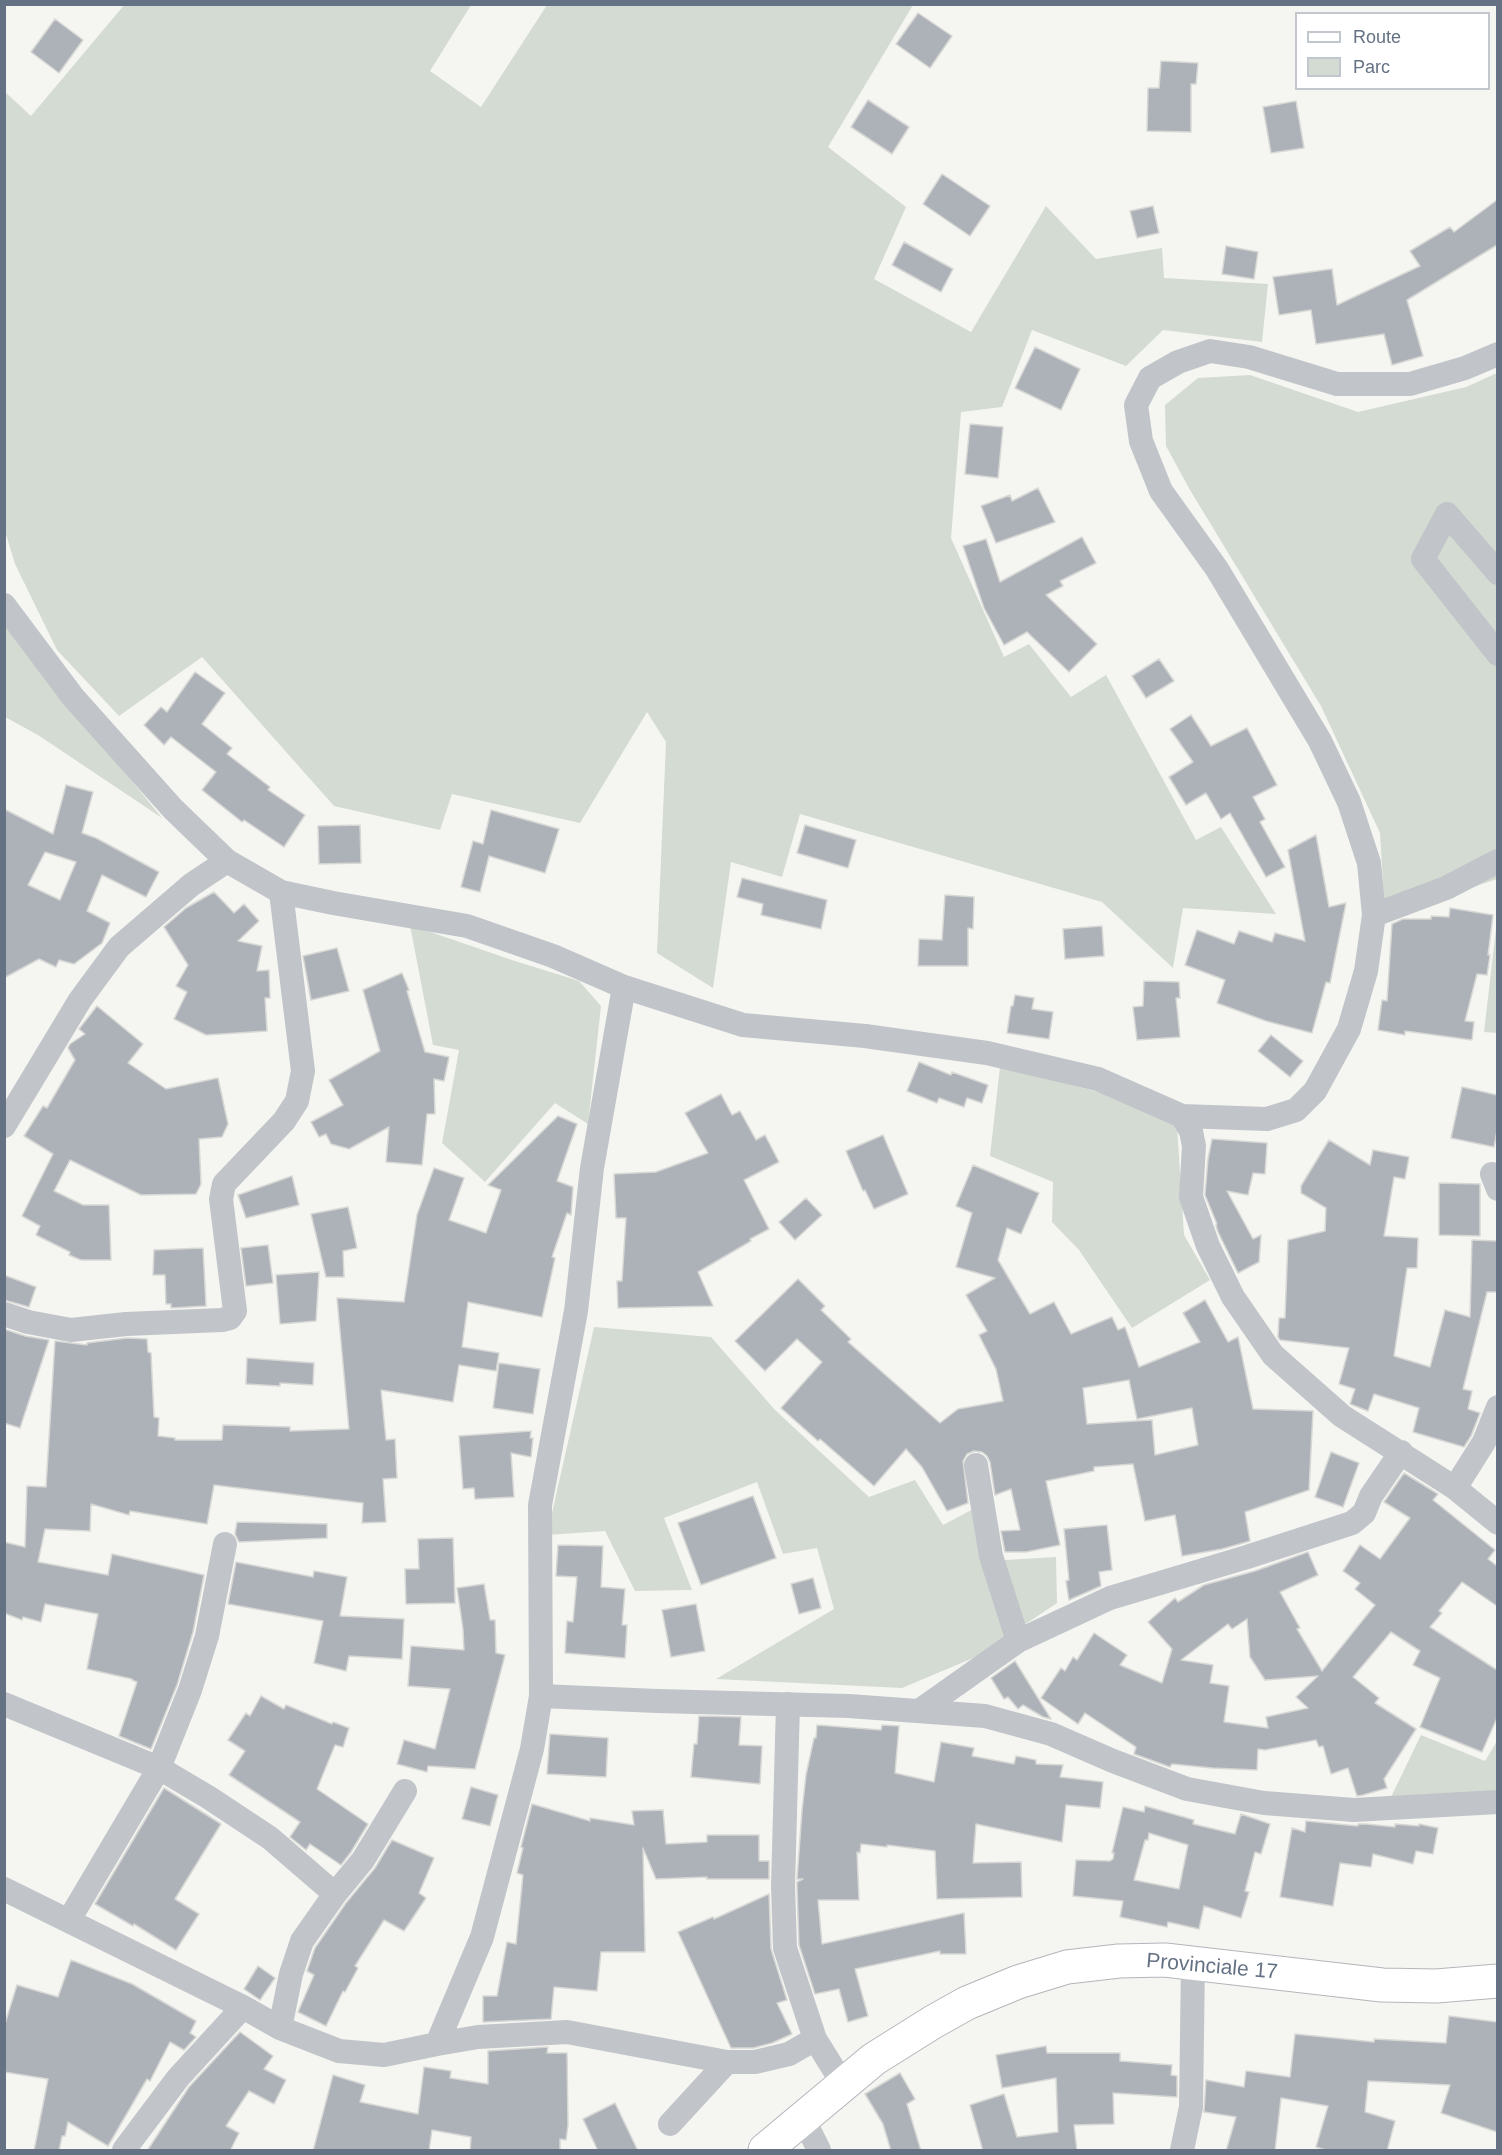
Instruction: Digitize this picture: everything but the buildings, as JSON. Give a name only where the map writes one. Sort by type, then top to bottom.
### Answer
[{"type":"main road","name":"Provinciale 17","points":[[765,2151],[874,2059],[933,2022],[967,2002],[1017,1982],[1067,1967],[1119,1961],[1165,1960],[1382,1985],[1436,1986],[1497,1981]]},
{"type":"street","points":[[4,605],[73,697],[173,810],[227,861],[281,892],[467,926],[553,956],[624,987],[743,1024],[865,1036],[987,1053],[1098,1079],[1182,1116],[1267,1119],[1296,1110],[1315,1090],[1349,1029],[1366,971],[1374,915],[1369,863],[1349,802],[1325,751],[1216,568],[1161,491],[1141,441],[1136,405],[1150,378],[1178,362],[1210,351],[1249,357],[1337,384],[1410,384],[1465,368],[1497,354]]},
{"type":"street","points":[[1497,573],[1447,514],[1423,559],[1497,654]]},
{"type":"street","points":[[4,1126],[80,1000],[119,947],[191,885],[227,861]]},
{"type":"street","points":[[1374,915],[1446,888],[1497,861]]},
{"type":"street","points":[[4,1314],[28,1322],[71,1330],[126,1324],[222,1320],[230,1318],[235,1311],[221,1199],[224,1184],[284,1121],[297,1101],[303,1071],[281,892]]},
{"type":"street","points":[[436,2044],[482,1937],[532,1749],[541,1696],[540,1505],[576,1311],[592,1168],[624,987]]},
{"type":"street","points":[[1182,1116],[1191,1131],[1194,1146],[1191,1197],[1208,1246],[1233,1297],[1273,1355],[1342,1416],[1455,1488],[1497,1523]]},
{"type":"street","points":[[1455,1488],[1484,1442],[1497,1407]]},
{"type":"street","points":[[919,1711],[1018,1641],[1110,1598],[1352,1523],[1364,1513],[1371,1497],[1401,1452]]},
{"type":"street","points":[[976,1465],[992,1556],[1018,1641]]},
{"type":"street","points":[[69,1920],[159,1768],[190,1690],[207,1636],[225,1544]]},
{"type":"street","points":[[541,1696],[788,1704],[985,1716],[1051,1734],[1187,1789],[1264,1803],[1354,1810],[1497,1802]]},
{"type":"street","points":[[4,1704],[159,1768],[208,1797],[270,1839],[335,1894]]},
{"type":"street","points":[[788,1704],[783,1886],[785,1948],[815,2039],[843,2084]]},
{"type":"street","points":[[280,2028],[291,1974],[302,1941],[335,1894],[363,1860],[405,1791]]},
{"type":"street","points":[[4,1889],[243,2007],[280,2028],[339,2051],[384,2055],[478,2037],[567,2032],[727,2062],[755,2062],[789,2054],[815,2039]]},
{"type":"street","points":[[1182,2151],[1191,2107],[1193,1962]]},
{"type":"street","points":[[124,2151],[177,2078],[243,2007]]},
{"type":"street","points":[[670,2124],[727,2062]]},
{"type":"street","points":[[803,2118],[819,2151]]},
{"type":"green space","points":[[125,4],[471,5],[430,71],[481,107],[547,5],[913,5],[828,147],[906,207],[874,279],[971,332],[1046,206],[1096,259],[1162,248],[1164,278],[1268,284],[1262,342],[1163,330],[1126,366],[1032,330],[1002,407],[961,412],[951,538],[1004,657],[1029,644],[1071,697],[1106,675],[1196,840],[1221,827],[1276,914],[1183,908],[1173,968],[1102,902],[800,814],[782,877],[731,862],[713,988],[657,953],[666,742],[647,712],[580,823],[452,794],[440,830],[334,806],[202,657],[119,716],[57,650],[15,564],[5,531],[4,91],[31,116]]},
{"type":"green space","points":[[1497,373],[1497,879],[1385,917],[1380,833],[1321,706],[1190,490],[1166,446],[1165,405],[1198,378],[1250,375],[1358,412],[1466,387]]},
{"type":"green space","points":[[4,624],[162,818],[38,735],[5,717]]},
{"type":"green space","points":[[1497,920],[1498,1033],[1484,1032]]},
{"type":"green space","points":[[410,925],[579,981],[601,1006],[588,1124],[555,1103],[485,1182],[442,1143],[459,1050],[433,1045]]},
{"type":"green space","points":[[1000,1067],[1135,1101],[1177,1126],[1184,1235],[1210,1280],[1132,1328],[1079,1250],[1052,1222],[1053,1182],[990,1156]]},
{"type":"green space","points":[[594,1327],[711,1337],[776,1411],[869,1497],[915,1480],[943,1525],[977,1507],[988,1561],[1056,1557],[1057,1603],[978,1656],[902,1688],[716,1679],[834,1609],[817,1548],[783,1554],[757,1482],[664,1518],[692,1590],[635,1591],[605,1531],[547,1535]]},
{"type":"green space","points":[[1421,1735],[1485,1761],[1497,1741],[1497,1792],[1391,1797]]}]
